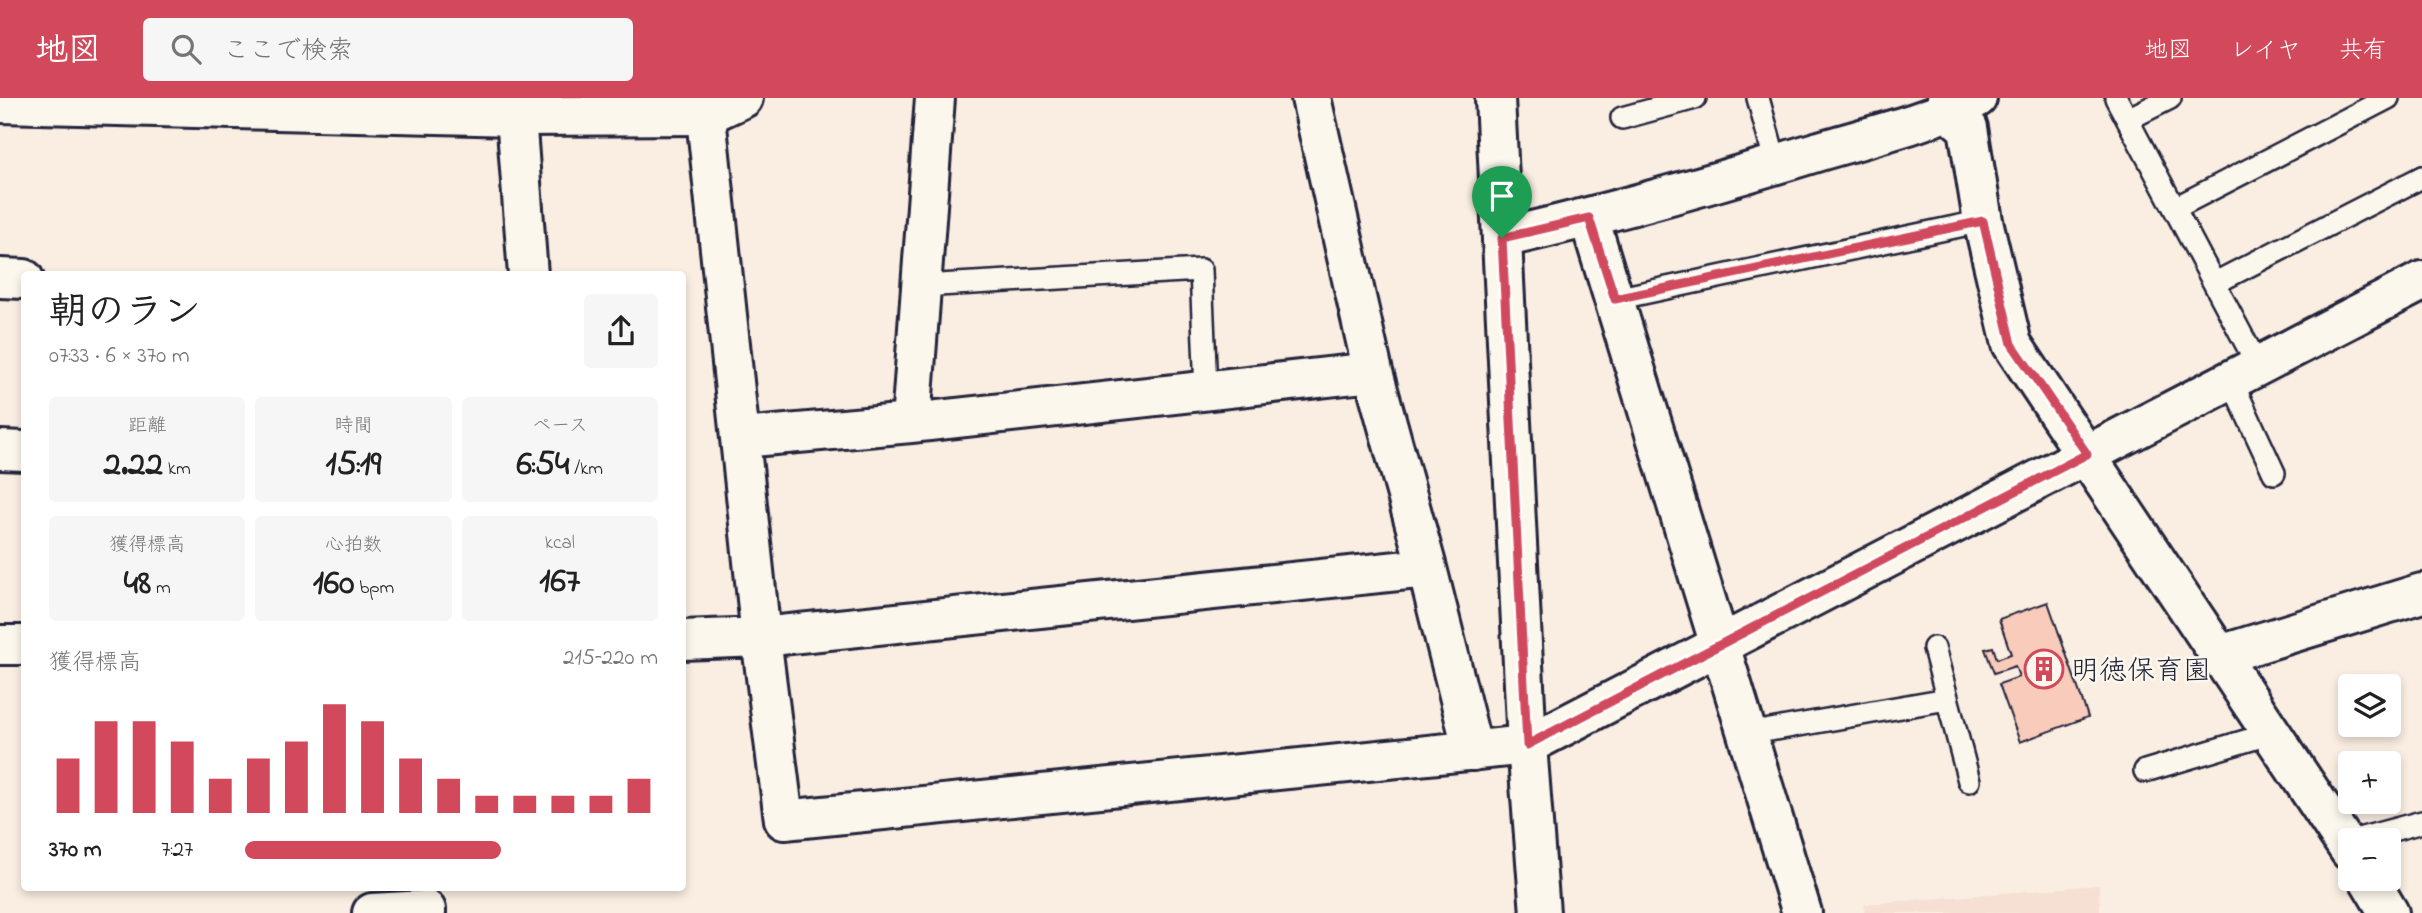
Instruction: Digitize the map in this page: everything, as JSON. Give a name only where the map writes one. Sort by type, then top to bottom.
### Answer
[{"type":"street","points":[[0,103],[516,116],[705,107],[743,98]]},
{"type":"street","points":[[911,423],[935,98]]},
{"type":"street","points":[[1311,98],[1373,372],[1427,568],[1473,751]]},
{"type":"street","points":[[1495,98],[1527,745],[1540,913]]},
{"type":"street","points":[[1502,238],[1589,218],[1776,164],[1958,103],[1968,128],[1983,221],[2012,344],[2272,733],[2339,828]]},
{"type":"street","points":[[705,107],[761,637],[784,820],[1527,745],[2422,281]]},
{"type":"street","points":[[516,116],[528,271]]},
{"type":"street","points":[[1589,218],[1802,913]]},
{"type":"street","points":[[0,278],[21,279]]},
{"type":"street","points":[[741,438],[911,423],[1373,372]]},
{"type":"street","points":[[0,450],[21,451]]},
{"type":"street","points":[[686,640],[761,637],[1427,568]]},
{"type":"street","points":[[2220,655],[2422,593]]},
{"type":"street","points":[[0,645],[21,645]]},
{"type":"street","points":[[2376,891],[2389,913]]},
{"type":"street","points":[[372,913],[426,910],[426,913]]},
{"type":"lane","points":[[1622,118],[1695,98]]},
{"type":"lane","points":[[1758,98],[1776,164]]},
{"type":"lane","points":[[2116,98],[2215,283],[2274,473]]},
{"type":"lane","points":[[2128,119],[2170,98]]},
{"type":"lane","points":[[2175,208],[2388,98]]},
{"type":"lane","points":[[2215,283],[2422,177]]},
{"type":"lane","points":[[1615,299],[1983,221]]},
{"type":"lane","points":[[921,286],[1201,270],[1206,391]]},
{"type":"lane","points":[[1934,648],[1969,781]]},
{"type":"lane","points":[[1748,734],[1947,699]]},
{"type":"lane","points":[[2145,771],[2272,733]]},
{"type":"lane","points":[[2401,828],[2422,822]]},
{"type":"shaded area","points":[[2099,885],[2100,913],[1864,913],[1865,904]]},
{"type":"building","name":"明徳保育園","points":[[2048,602],[2088,717],[2020,742],[1999,684],[2019,677],[2015,666],[1994,673],[1985,649],[1993,647],[1997,659],[2011,654],[1999,619]]},
{"type":"place","name":"明徳保育園","points":[[2044,669]]},
{"type":"route","points":[[1589,218],[1615,299],[1983,221],[2012,344],[2087,454],[1527,745],[1502,238],[1589,218]]}]
